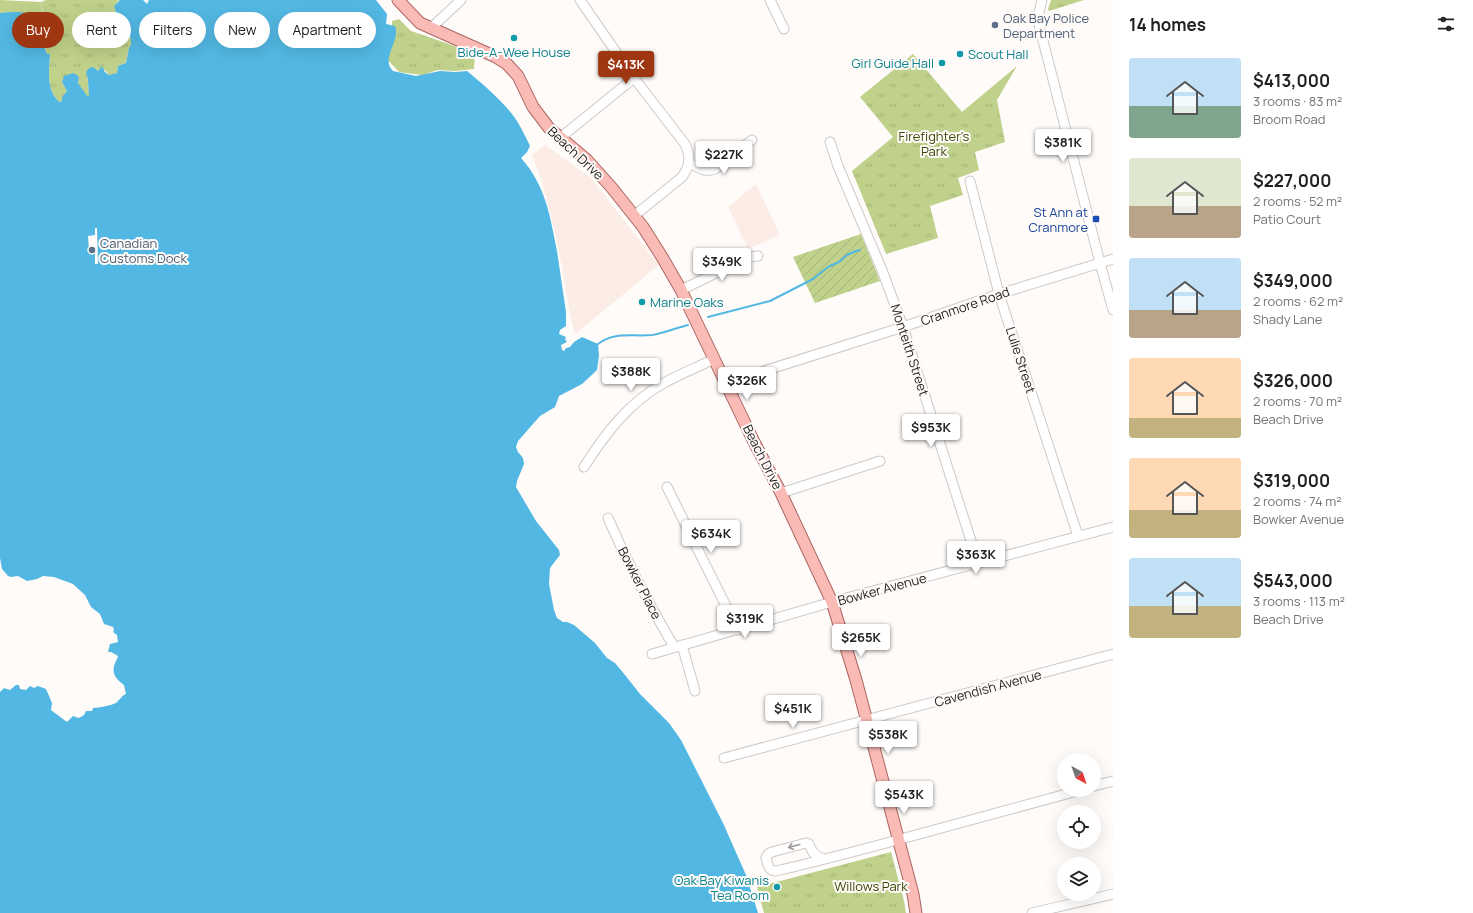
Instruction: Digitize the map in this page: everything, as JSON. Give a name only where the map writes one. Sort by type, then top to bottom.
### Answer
[{"type":"main road","name":"Beach Drive","points":[[398,0],[420,23],[496,57],[507,64],[518,76],[535,111],[549,128],[597,170],[634,216],[662,257],[680,290],[781,493],[832,602],[867,720],[913,894],[916,913]]},
{"type":"street","points":[[431,28],[461,0]]},
{"type":"street","points":[[580,0],[634,78],[685,144],[689,152],[689,163],[687,170],[682,177],[634,216]]},
{"type":"street","points":[[770,0],[784,29]]},
{"type":"street","points":[[1042,0],[1039,12],[1039,25],[1113,310]]},
{"type":"street","points":[[560,138],[634,78]]},
{"type":"street","points":[[689,163],[702,170],[710,171],[752,140]]},
{"type":"street","name":"Monteith Street","points":[[830,142],[838,166],[882,270],[903,327],[978,563]]},
{"type":"street","name":"Lulie Street","points":[[970,181],[999,294],[1078,536]]},
{"type":"street","points":[[680,290],[749,257],[758,256]]},
{"type":"street","name":"Cranmore Road","points":[[726,383],[903,327],[999,294],[1113,259]]},
{"type":"street","points":[[584,467],[600,443],[639,400],[664,383],[714,359]]},
{"type":"street","points":[[781,493],[880,461]]},
{"type":"street","points":[[667,487],[738,630]]},
{"type":"street","name":"Bowker Place","points":[[608,518],[622,550],[660,623],[678,646],[695,691]]},
{"type":"street","name":"Bowker Avenue","points":[[652,654],[832,602],[1113,527]]},
{"type":"street","name":"Cavendish Avenue","points":[[724,758],[1113,654]]},
{"type":"street","points":[[1101,784],[1113,781]]},
{"type":"street","points":[[825,859],[814,854],[809,844],[806,843],[772,852],[768,854],[766,858],[769,867],[774,871],[825,859],[1057,796]]},
{"type":"street","points":[[1032,913],[1113,894]]},
{"type":"shaded area","points":[[545,145],[591,178],[659,265],[575,334],[569,310],[554,228],[541,179],[532,155]]},
{"type":"shaded area","points":[[756,184],[780,235],[748,249],[728,207]]},
{"type":"green space","points":[[0,0],[41,2],[42,12],[0,13]]},
{"type":"green space","points":[[46,0],[120,0],[117,2],[116,12],[72,12],[72,48],[130,48],[126,63],[118,66],[117,73],[109,75],[105,70],[86,72],[88,80],[88,98],[78,83],[79,78],[62,82],[67,91],[62,97],[62,101],[59,102],[52,91],[49,80],[50,55],[47,54],[45,48],[64,48],[64,12],[43,12],[41,2]]},
{"type":"green space","points":[[1051,0],[1084,0],[1049,11],[1048,9]]},
{"type":"green space","points":[[399,19],[411,31],[475,53],[474,69],[455,71],[438,70],[422,75],[399,72],[385,57],[392,35],[392,21]]},
{"type":"green space","name":"Firefighter's Park","points":[[913,54],[962,112],[1017,66],[997,100],[1005,142],[975,152],[979,170],[958,178],[963,195],[930,206],[938,238],[886,254],[852,171],[893,137],[860,97]]},
{"type":"green space","points":[[861,234],[880,281],[815,303],[793,257]]},
{"type":"green space","name":"Willows Park","points":[[891,852],[906,913],[764,913],[757,887]]},
{"type":"water","points":[[120,0],[143,0],[147,4],[149,0],[376,0],[387,14],[386,24],[395,26],[395,37],[389,61],[393,71],[416,76],[440,71],[467,71],[501,101],[513,115],[530,146],[521,158],[536,179],[542,191],[549,214],[557,251],[566,312],[566,326],[560,330],[559,334],[566,337],[565,339],[567,342],[561,345],[562,350],[564,351],[582,337],[598,344],[599,355],[597,370],[582,384],[559,396],[555,407],[540,416],[518,441],[516,447],[523,458],[524,464],[516,487],[536,521],[559,550],[560,555],[550,568],[549,584],[557,618],[563,622],[574,625],[595,643],[607,658],[615,663],[640,694],[669,723],[681,740],[723,823],[746,875],[758,913],[0,913],[0,692],[4,688],[10,690],[16,685],[19,685],[20,689],[26,690],[30,686],[34,688],[38,686],[46,689],[52,703],[51,710],[67,722],[73,716],[79,718],[84,715],[86,711],[92,711],[93,708],[116,703],[126,694],[124,685],[114,675],[114,666],[118,656],[108,652],[110,644],[118,642],[117,635],[113,632],[113,627],[104,624],[100,614],[91,607],[85,595],[73,584],[54,577],[43,576],[27,581],[18,576],[8,576],[2,569],[0,558],[0,13],[12,12],[12,48],[45,48],[47,54],[50,54],[50,86],[59,102],[62,101],[62,97],[67,91],[62,82],[64,76],[73,73],[77,75],[79,78],[78,83],[88,97],[88,80],[86,72],[89,68],[93,67],[98,71],[102,66],[105,72],[109,75],[117,73],[118,66],[126,63],[129,48],[131,48],[131,12],[116,12],[114,6]]},
{"type":"pier","points":[[95,228],[97,228],[98,264],[95,264],[95,251],[89,250],[88,236],[95,235]]},
{"type":"waterway","points":[[708,317],[770,301],[813,279],[847,255],[860,250]]},
{"type":"waterway","points":[[598,344],[611,337],[624,335],[652,335],[688,325]]},
{"type":"place","name":"Oak Bay Police Department","points":[[995,25]]},
{"type":"place","name":"Bide-A-Wee House","points":[[514,38]]},
{"type":"place","name":"Scout Hall","points":[[960,54]]},
{"type":"place","name":"Girl Guide Hall","points":[[942,63]]},
{"type":"place","name":"St Ann at Cranmore","points":[[1096,219]]},
{"type":"place","name":"Canadian Customs Dock","points":[[92,250]]},
{"type":"place","name":"Marine Oaks","points":[[642,302]]},
{"type":"place","name":"Oak Bay Kiwanis Tea Room","points":[[777,887]]}]
